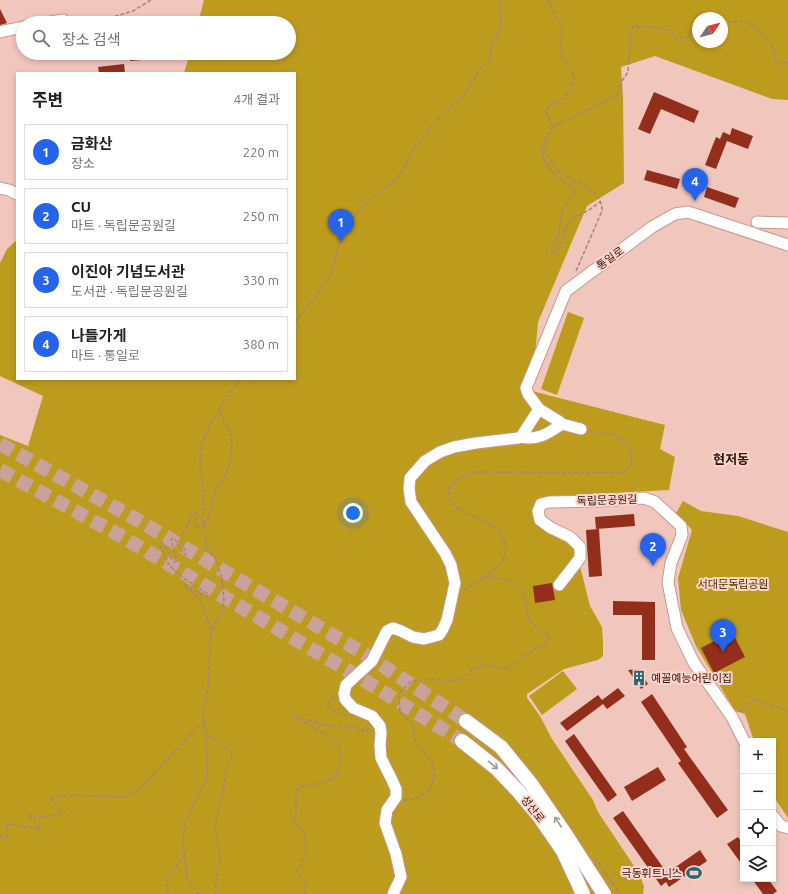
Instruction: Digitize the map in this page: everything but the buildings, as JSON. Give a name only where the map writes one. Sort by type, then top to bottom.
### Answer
[{"type":"main road","name":"성산로","points":[[466,721],[501,747],[531,784],[579,854]]},
{"type":"main road","name":"성산로","points":[[462,741],[496,768],[539,816],[562,850],[583,894]]},
{"type":"main road","points":[[562,850],[593,894]]},
{"type":"main road","points":[[579,854],[604,894]]},
{"type":"main road","points":[[579,854],[602,877],[614,894]]},
{"type":"street","points":[[0,32],[16,29]]},
{"type":"street","points":[[0,188],[16,194]]},
{"type":"street","name":"통일로","points":[[536,414],[526,388],[561,299],[566,291],[574,284],[652,228],[675,214],[688,212],[788,245]]},
{"type":"street","points":[[756,222],[788,223]]},
{"type":"street","points":[[521,437],[536,414],[562,424],[581,429]]},
{"type":"street","points":[[392,894],[401,877],[396,854],[385,823],[387,810],[396,797],[396,789],[381,758],[380,726],[372,716],[353,708],[345,699],[344,694],[346,685],[372,661],[387,631],[393,628],[424,639],[439,635],[447,620],[455,583],[451,565],[445,553],[410,502],[410,478],[425,461],[440,452],[454,447],[521,437],[528,439],[549,434],[562,424]]},
{"type":"street","name":"독립문공원길","points":[[559,584],[580,558],[580,547],[570,537],[551,528],[540,520],[538,511],[542,504],[549,502],[644,498],[655,502],[681,526],[682,535],[671,563],[668,582],[677,628],[694,662],[732,717],[742,738]]},
{"type":"street","points":[[776,820],[781,826],[788,828]]},
{"type":"path","points":[[116,16],[134,11],[151,0]]},
{"type":"path","points":[[296,321],[315,298],[332,273],[339,244],[359,210],[396,179],[404,168],[414,148],[433,124],[444,112],[462,97],[481,68],[492,60],[490,50],[498,36],[501,22],[500,0]]},
{"type":"path","points":[[548,0],[561,24],[563,60],[574,76],[572,89],[563,99],[549,106],[546,112],[553,127]]},
{"type":"path","points":[[728,22],[742,21],[751,25],[772,42],[776,60],[780,64],[788,62]]},
{"type":"path","points":[[600,202],[590,210],[573,218],[568,224],[557,251],[555,253],[552,252],[551,250],[558,236],[564,209],[575,192],[552,171],[546,163],[543,152],[546,138],[553,127],[618,95],[622,80],[628,72],[630,33],[633,26],[656,26],[671,32],[676,38],[684,38],[692,34]]},
{"type":"path","points":[[546,138],[546,150],[554,165],[569,178],[586,186],[594,193],[602,206],[602,211],[574,276],[574,284]]},
{"type":"path","points":[[211,630],[222,612],[224,600],[222,578],[215,558],[206,548],[206,532],[203,526],[203,487],[200,464],[201,447],[208,428],[219,408],[240,380]]},
{"type":"path","points":[[203,526],[208,518],[216,489],[225,476],[229,466],[232,443],[231,436],[219,408]]},
{"type":"path","points":[[452,598],[483,578],[498,566],[504,558],[506,547],[497,528],[457,508],[450,500],[448,489],[462,476],[476,472],[613,473],[624,472],[631,465],[632,457],[628,445],[624,442],[615,436],[581,429]]},
{"type":"path","points":[[199,894],[187,879],[183,839],[186,824],[207,777],[206,733],[203,713],[208,689],[211,630],[202,602],[184,586],[185,585],[206,596],[208,596],[208,594],[182,577],[169,565],[160,545],[162,542],[176,562],[177,560],[171,540],[175,539],[180,549],[184,554],[186,554],[182,542],[182,536],[193,512],[195,512],[196,516],[195,527],[203,526]]},
{"type":"path","points":[[395,798],[404,800],[413,799],[430,790],[435,774],[432,762],[416,744],[413,725],[400,712],[399,698],[401,691],[410,682],[420,680],[429,679],[455,681],[483,665],[506,668],[546,643],[549,637],[530,620],[526,609],[526,597],[520,587],[506,579],[483,578]]},
{"type":"path","points":[[346,685],[329,700],[327,704],[331,710],[349,716]]},
{"type":"path","points":[[732,717],[754,700],[788,710]]},
{"type":"path","points":[[305,894],[306,884],[297,871],[305,858],[306,847],[304,832],[293,822],[296,814],[296,791],[298,787],[324,783],[332,780],[338,774],[340,749],[338,743],[295,716],[330,726],[355,727],[366,732],[368,729],[367,722]]},
{"type":"path","points":[[0,836],[7,837],[7,824],[40,829],[28,815],[44,818],[65,813],[50,798],[71,795],[126,797],[141,788],[194,730],[204,722]]},
{"type":"path","points":[[206,733],[231,752],[231,759],[226,771],[224,788],[215,827],[220,859],[215,890],[216,894]]},
{"type":"path","points":[[168,894],[167,879],[185,854]]},
{"type":"green space","points":[[204,0],[788,0],[788,100],[772,99],[655,56],[621,67],[623,97],[624,183],[587,206],[538,322],[532,391],[665,425],[660,449],[675,457],[669,490],[558,496],[539,501],[534,508],[577,548],[578,558],[590,606],[602,627],[603,656],[598,660],[564,669],[527,694],[527,698],[540,716],[552,739],[593,800],[598,812],[640,875],[644,887],[643,894],[0,894],[0,435],[28,446],[43,396],[0,376],[0,263],[7,249],[16,241],[16,380],[296,380],[296,72],[184,72],[188,60],[296,60],[296,16],[200,16]]},
{"type":"green space","points":[[568,312],[584,318],[557,395],[541,389]]},
{"type":"green space","name":"서대문독립공원","points":[[683,501],[701,511],[738,516],[788,532],[788,818],[776,800],[776,738],[753,738],[745,714],[735,711],[696,646],[681,610],[678,578],[692,530],[676,513]]},
{"type":"green space","points":[[563,671],[577,689],[542,715],[529,696]]},
{"type":"tunnel","points":[[0,444],[134,518],[368,656],[466,721]]},
{"type":"tunnel","points":[[0,470],[121,536],[359,677],[462,741]]},
{"type":"place","name":"나들가게","points":[[695,201]]},
{"type":"place","name":"금화산","points":[[341,242]]},
{"type":"place","name":"CU","points":[[653,566]]},
{"type":"place","name":"이진아 기념도서관","points":[[723,652]]},
{"type":"place","name":"예꼴예능어린이집","points":[[639,678]]},
{"type":"place","name":"극동휘트니스","points":[[694,873]]},
{"type":"district","name":"현저동","points":[[731,459]]}]
